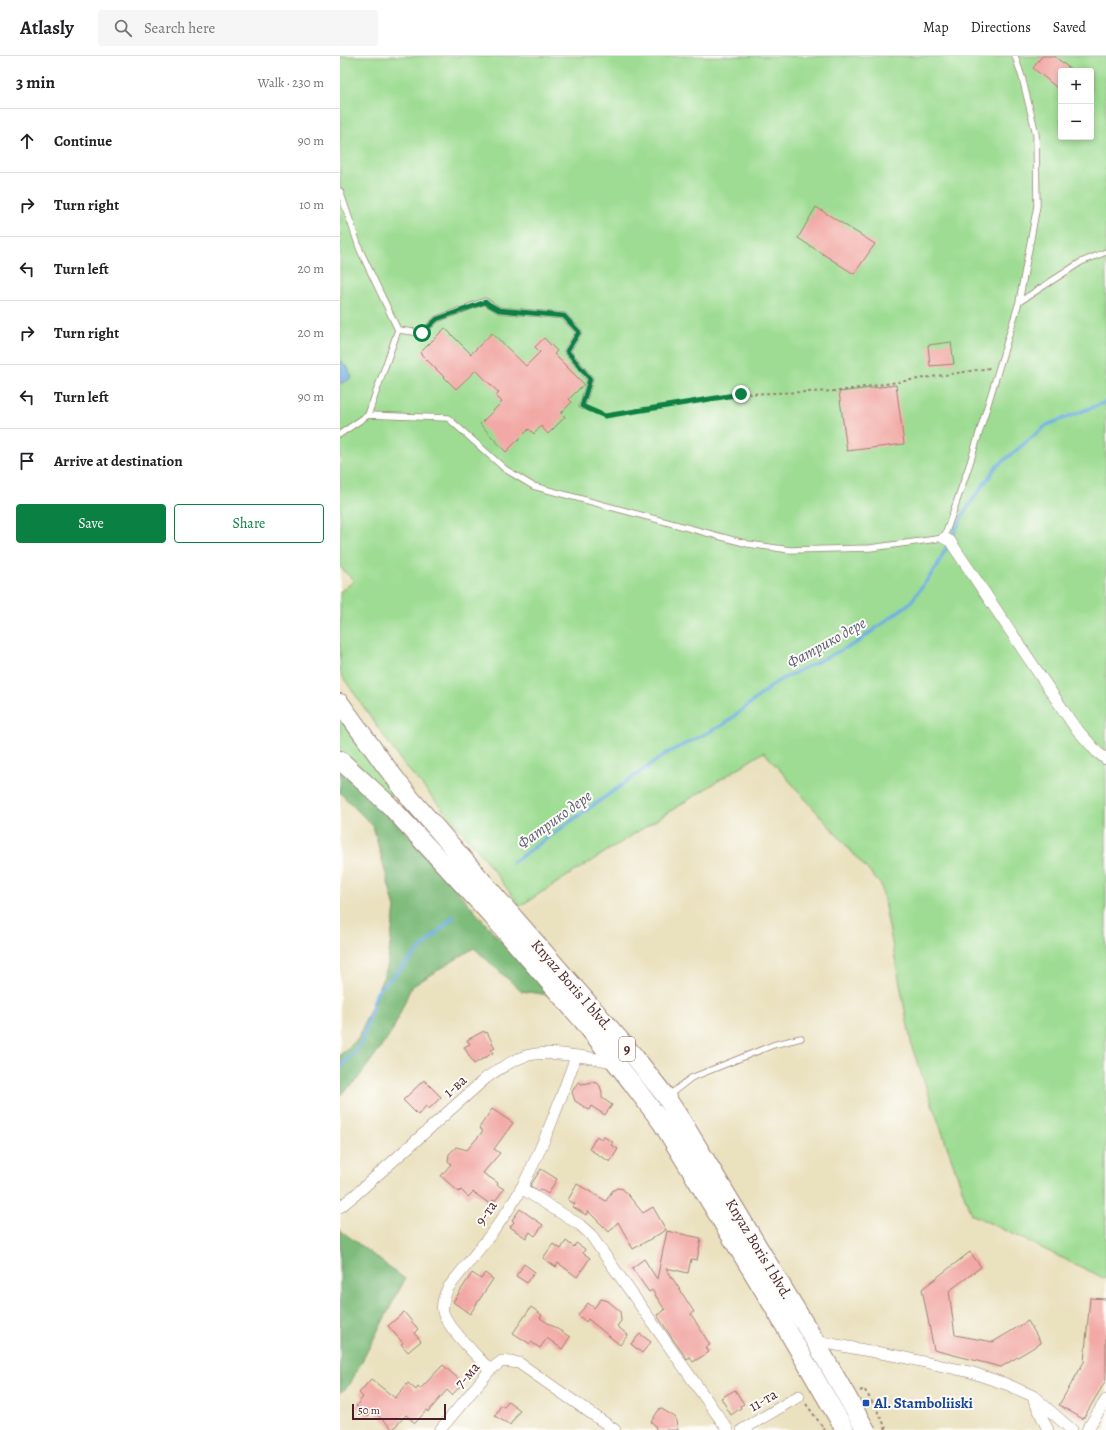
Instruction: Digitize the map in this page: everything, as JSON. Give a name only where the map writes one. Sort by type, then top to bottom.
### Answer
[{"type":"highway","name":"Knyaz Boris I blvd.","points":[[340,703],[407,794],[605,1022],[666,1097],[713,1171],[815,1341],[866,1430]]},
{"type":"highway","name":"Knyaz Boris I blvd.","points":[[340,760],[389,805],[492,916],[545,975],[617,1063],[662,1124],[772,1304],[845,1430]]},
{"type":"street","points":[[944,538],[950,541],[1074,726],[1097,752],[1106,759]]},
{"type":"street","name":"1-ва","points":[[340,1207],[486,1078],[505,1064],[530,1054],[542,1052],[604,1059],[617,1063]]},
{"type":"street","name":"9-та","points":[[490,1370],[450,1324],[443,1311],[443,1299],[448,1288],[498,1224],[521,1188],[549,1132],[576,1056]]},
{"type":"street","points":[[521,1188],[580,1225],[590,1234],[728,1430]]},
{"type":"street","points":[[815,1341],[897,1356],[970,1372],[1006,1384],[1033,1396],[1072,1430]]},
{"type":"street","name":"7-ма","points":[[440,1430],[490,1370],[502,1360],[519,1363],[615,1430]]},
{"type":"street","name":"11-та","points":[[742,1430],[799,1396]]},
{"type":"street","points":[[1033,1396],[1048,1430]]},
{"type":"street","points":[[1087,1430],[1106,1400]]},
{"type":"lane","points":[[340,434],[368,415],[448,418],[505,469],[533,486],[748,544],[790,550],[870,548],[944,538],[970,463],[1019,302],[1037,206],[1036,134],[1022,77],[1015,56]]},
{"type":"lane","points":[[340,192],[360,250],[398,330],[368,415]]},
{"type":"lane","points":[[1019,302],[1081,262],[1106,252]]},
{"type":"lane","points":[[398,330],[422,333],[437,319],[485,302],[499,310],[564,316],[579,332],[567,351],[590,379],[582,406]]},
{"type":"lane","points":[[666,1097],[691,1078],[773,1045],[801,1038]]},
{"type":"path","points":[[582,406],[605,416],[741,394],[839,391],[999,367]]},
{"type":"path","points":[[864,1389],[886,1428],[882,1430]]},
{"type":"path","points":[[799,1396],[825,1430]]},
{"type":"green space","points":[[340,56],[1106,56],[1106,1279],[971,1214],[912,1047],[881,885],[764,752],[520,906],[482,855],[402,762],[340,673],[340,592],[354,581],[340,567]]},
{"type":"green space","points":[[340,717],[394,795],[390,798],[340,752]]},
{"type":"green space","points":[[340,771],[380,806],[427,854],[476,913],[549,995],[521,991],[474,948],[411,987],[392,1032],[356,1081],[340,1095],[340,1055],[358,1039],[387,968],[395,908],[373,826],[340,793]]},
{"type":"green space","points":[[340,1230],[405,1279],[350,1384],[340,1394]]},
{"type":"water","points":[[340,360],[348,368],[352,378],[340,384]]},
{"type":"building","points":[[1042,56],[1054,56],[1069,68],[1058,68],[1058,89],[1033,68]]},
{"type":"building","points":[[816,207],[875,244],[854,274],[798,238]]},
{"type":"building","points":[[445,328],[471,354],[492,333],[526,366],[540,352],[535,347],[544,338],[557,351],[554,354],[584,384],[569,399],[572,402],[561,413],[565,417],[548,434],[541,426],[534,434],[529,429],[506,452],[480,424],[502,402],[496,396],[499,393],[476,370],[456,389],[420,353]]},
{"type":"building","points":[[951,342],[954,364],[930,366],[928,345]]},
{"type":"building","points":[[896,385],[904,444],[847,451],[839,392]]},
{"type":"building","points":[[484,1031],[485,1033],[487,1032],[495,1048],[491,1050],[493,1053],[474,1064],[464,1047],[470,1044],[467,1040]]},
{"type":"building","points":[[424,1080],[441,1097],[429,1109],[426,1106],[418,1115],[403,1100]]},
{"type":"building","points":[[578,1082],[582,1084],[592,1082],[597,1083],[600,1086],[602,1098],[612,1105],[605,1115],[591,1106],[589,1110],[575,1101],[572,1092]]},
{"type":"building","points":[[492,1109],[513,1123],[494,1149],[500,1153],[483,1173],[504,1189],[495,1201],[493,1200],[490,1204],[473,1192],[468,1197],[461,1190],[459,1192],[441,1176],[451,1164],[448,1161],[449,1154],[456,1147],[467,1150],[483,1131],[479,1128]]},
{"type":"building","points":[[597,1136],[602,1140],[604,1137],[613,1142],[611,1145],[618,1149],[610,1162],[589,1149]]},
{"type":"building","points":[[541,1169],[557,1179],[548,1194],[540,1189],[539,1191],[530,1186]]},
{"type":"building","points":[[577,1184],[606,1201],[612,1191],[617,1188],[623,1189],[643,1213],[653,1207],[666,1230],[633,1249],[618,1222],[609,1232],[588,1211],[586,1215],[573,1207],[575,1204],[568,1200]]},
{"type":"building","points":[[520,1209],[543,1225],[535,1236],[530,1232],[526,1238],[510,1227],[514,1222],[512,1220]]},
{"type":"building","points":[[667,1231],[701,1238],[697,1260],[691,1259],[688,1273],[666,1268],[694,1312],[691,1314],[710,1345],[706,1347],[709,1352],[693,1362],[690,1357],[687,1359],[657,1315],[665,1310],[652,1290],[649,1292],[632,1268],[644,1259],[657,1279]]},
{"type":"building","points":[[566,1241],[574,1247],[576,1243],[585,1249],[583,1253],[590,1258],[577,1277],[558,1263],[556,1267],[543,1258],[553,1244],[561,1249]]},
{"type":"building","points":[[970,1252],[981,1267],[949,1291],[955,1335],[993,1342],[1028,1321],[1041,1343],[1001,1367],[934,1350],[922,1289]]},
{"type":"building","points":[[524,1264],[535,1272],[527,1283],[516,1276]]},
{"type":"building","points":[[472,1273],[481,1279],[485,1273],[493,1279],[470,1314],[453,1302]]},
{"type":"building","points":[[1090,1298],[1106,1299],[1106,1380],[1083,1419],[1059,1405],[1084,1362]]},
{"type":"building","points":[[601,1299],[608,1301],[620,1311],[621,1321],[617,1326],[628,1335],[620,1345],[588,1319],[586,1322],[578,1315],[588,1303],[594,1308]]},
{"type":"building","points":[[531,1307],[542,1315],[540,1318],[570,1337],[562,1349],[547,1338],[540,1348],[531,1342],[530,1344],[513,1333]]},
{"type":"building","points":[[404,1312],[418,1329],[414,1333],[421,1341],[408,1352],[401,1344],[403,1343],[388,1326]]},
{"type":"building","points":[[640,1334],[651,1342],[642,1353],[631,1344]]},
{"type":"building","points":[[443,1365],[463,1383],[452,1395],[447,1390],[428,1412],[427,1410],[415,1423],[406,1415],[393,1429],[373,1411],[368,1417],[356,1406],[363,1397],[359,1393],[371,1379],[395,1398],[408,1383],[416,1390],[418,1387],[420,1389]]},
{"type":"building","points":[[735,1390],[744,1404],[731,1415],[721,1398]]},
{"type":"building","points":[[508,1401],[520,1410],[510,1425],[495,1416],[501,1405],[504,1407]]},
{"type":"building","points":[[660,1408],[675,1417],[678,1430],[656,1430],[655,1425],[651,1422]]},
{"type":"waterway","name":"Фатрико дере","points":[[512,863],[667,753],[723,725],[778,681],[856,643],[910,603],[936,568],[965,511],[996,467],[1047,425],[1106,402]]},
{"type":"waterway","name":"Фатрико дере","points":[[340,1068],[361,1044],[377,992],[454,916]]},
{"type":"place","name":"Al. Stamboliiski","points":[[866,1403]]},
{"type":"route","points":[[422,333],[437,319],[485,302],[499,310],[564,316],[579,332],[567,351],[590,379],[582,406],[605,416],[741,394]]}]
